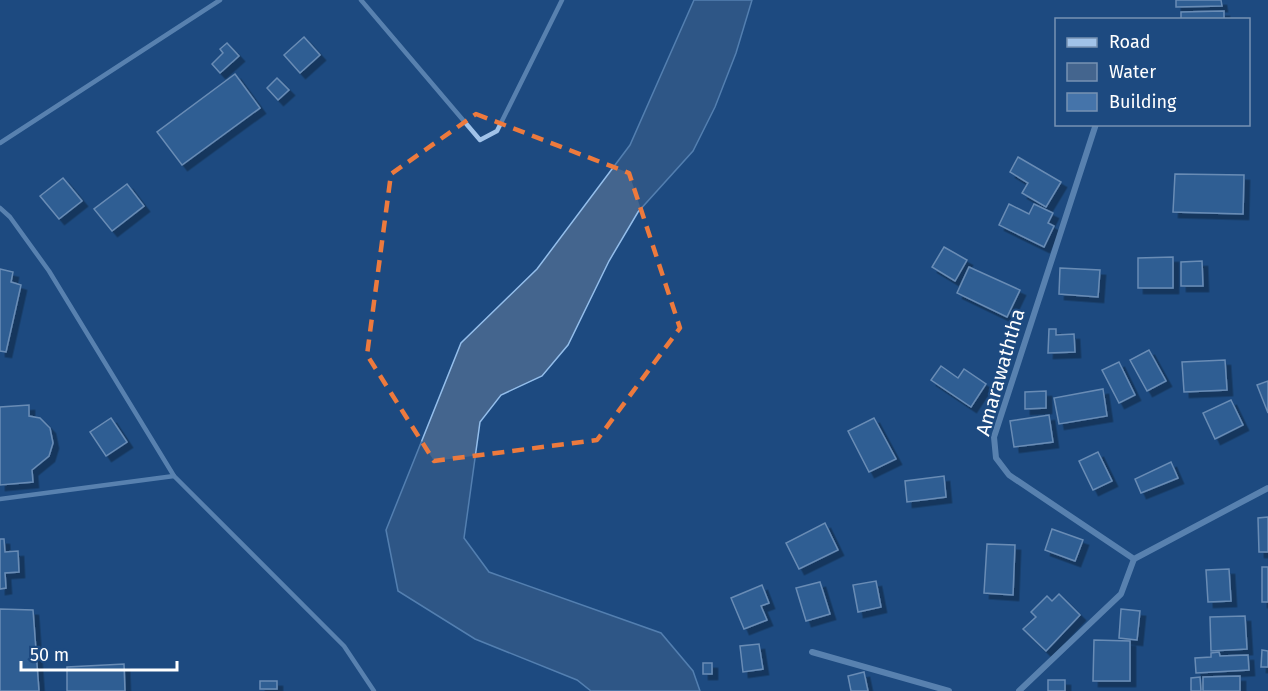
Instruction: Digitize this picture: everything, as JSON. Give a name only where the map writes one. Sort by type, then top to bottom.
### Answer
[{"type":"street","name":"Amarawaththa","points":[[1095,126],[994,436],[996,458],[1009,475],[1134,560]]},
{"type":"street","points":[[1018,691],[1122,594],[1134,560],[1268,488]]},
{"type":"street","points":[[812,652],[949,691]]},
{"type":"lane","points":[[0,143],[220,0]]},
{"type":"lane","points":[[361,0],[480,140],[497,131],[562,0]]},
{"type":"lane","points":[[0,208],[10,217],[49,271],[174,476],[344,646],[374,691]]},
{"type":"lane","points":[[0,499],[174,476]]},
{"type":"highlighted area","points":[[476,114],[629,173],[680,328],[597,440],[434,461],[367,355],[391,174]]},
{"type":"water","points":[[694,0],[752,0],[736,53],[715,107],[693,151],[638,212],[609,261],[568,345],[542,376],[501,395],[480,422],[464,538],[489,572],[661,633],[693,671],[700,691],[591,691],[577,680],[475,639],[398,591],[386,530],[461,343],[537,269],[630,145]]},
{"type":"building","points":[[1176,0],[1221,0],[1222,6],[1176,7]]},
{"type":"building","points":[[1224,11],[1224,18],[1181,18],[1181,12]]},
{"type":"building","points":[[304,37],[320,55],[300,73],[284,55]]},
{"type":"building","points":[[227,43],[239,56],[220,73],[212,64],[223,53],[220,49]]},
{"type":"building","points":[[235,74],[260,108],[182,165],[157,132]]},
{"type":"building","points":[[277,78],[289,90],[278,100],[267,88]]},
{"type":"building","points":[[1018,157],[1061,182],[1046,207],[1022,193],[1028,183],[1010,172]]},
{"type":"building","points":[[1175,174],[1244,175],[1243,214],[1173,212]]},
{"type":"building","points":[[63,178],[82,201],[59,219],[40,196]]},
{"type":"building","points":[[127,184],[144,206],[112,231],[94,209]]},
{"type":"building","points":[[1009,204],[1029,214],[1034,204],[1053,213],[1048,223],[1054,226],[1044,247],[999,225]]},
{"type":"building","points":[[944,247],[967,260],[955,281],[932,267]]},
{"type":"building","points":[[1173,257],[1173,288],[1138,288],[1138,258]]},
{"type":"building","points":[[1202,261],[1203,286],[1181,286],[1181,262]]},
{"type":"building","points":[[969,267],[1020,290],[1007,317],[957,293]]},
{"type":"building","points":[[1060,268],[1100,270],[1098,297],[1059,294]]},
{"type":"building","points":[[0,269],[13,272],[11,282],[21,285],[6,352],[0,351]]},
{"type":"building","points":[[1049,329],[1056,329],[1056,335],[1074,334],[1075,352],[1048,353]]},
{"type":"building","points":[[1149,350],[1166,381],[1147,391],[1130,360]]},
{"type":"building","points":[[1225,360],[1227,390],[1184,392],[1182,362]]},
{"type":"building","points":[[1119,362],[1135,395],[1119,403],[1102,370]]},
{"type":"building","points":[[941,366],[958,378],[964,369],[986,384],[971,407],[931,380]]},
{"type":"building","points":[[1268,381],[1268,413],[1257,385]]},
{"type":"building","points":[[1103,389],[1107,416],[1059,424],[1054,398]]},
{"type":"building","points":[[1046,391],[1046,408],[1025,409],[1025,392]]},
{"type":"building","points":[[1231,400],[1243,425],[1215,439],[1203,413]]},
{"type":"building","points":[[29,405],[29,416],[40,418],[50,428],[53,443],[49,456],[32,470],[33,482],[0,485],[0,407]]},
{"type":"building","points":[[1049,415],[1053,442],[1014,447],[1010,421]]},
{"type":"building","points":[[111,418],[127,442],[106,456],[90,432]]},
{"type":"building","points":[[874,418],[896,459],[869,472],[848,431]]},
{"type":"building","points":[[1098,452],[1112,481],[1093,490],[1079,461]]},
{"type":"building","points":[[1171,462],[1178,478],[1141,493],[1135,479]]},
{"type":"building","points":[[944,476],[946,497],[907,502],[905,481]]},
{"type":"building","points":[[1268,517],[1268,552],[1259,552],[1258,518]]},
{"type":"building","points":[[825,523],[838,550],[799,569],[786,543]]},
{"type":"building","points":[[1052,529],[1083,540],[1075,561],[1045,550]]},
{"type":"building","points":[[0,539],[4,539],[5,552],[18,551],[19,572],[5,573],[6,588],[0,589]]},
{"type":"building","points":[[987,544],[1015,545],[1013,595],[984,593]]},
{"type":"building","points":[[1262,567],[1268,567],[1268,602],[1262,602]]},
{"type":"building","points":[[1229,569],[1231,601],[1208,602],[1206,570]]},
{"type":"building","points":[[876,581],[881,607],[858,612],[853,585]]},
{"type":"building","points":[[820,582],[830,614],[806,621],[796,588]]},
{"type":"building","points":[[762,585],[769,603],[761,606],[767,620],[744,629],[731,598]]},
{"type":"building","points":[[1059,594],[1080,615],[1046,651],[1023,629],[1036,617],[1031,612],[1047,596],[1052,601]]},
{"type":"building","points":[[0,609],[33,610],[39,691],[0,691]]},
{"type":"building","points":[[1121,609],[1140,611],[1137,640],[1119,638]]},
{"type":"building","points":[[1245,616],[1247,649],[1211,651],[1210,617]]},
{"type":"building","points":[[1094,640],[1130,641],[1130,681],[1093,681]]},
{"type":"building","points":[[759,644],[763,669],[743,672],[740,646]]},
{"type":"building","points":[[1262,650],[1268,651],[1268,667],[1261,667]]},
{"type":"building","points":[[1219,652],[1220,656],[1248,655],[1249,670],[1196,673],[1195,658],[1211,657],[1211,653]]},
{"type":"building","points":[[703,663],[712,663],[712,674],[703,674]]},
{"type":"building","points":[[124,664],[125,691],[67,691],[67,667]]},
{"type":"building","points":[[864,672],[868,691],[851,691],[848,676]]},
{"type":"building","points":[[1240,676],[1240,691],[1203,691],[1203,677]]},
{"type":"building","points":[[1200,677],[1201,691],[1191,691],[1191,678]]},
{"type":"building","points":[[1048,680],[1065,680],[1065,691],[1048,691]]},
{"type":"building","points":[[260,681],[277,681],[277,689],[260,689]]}]
